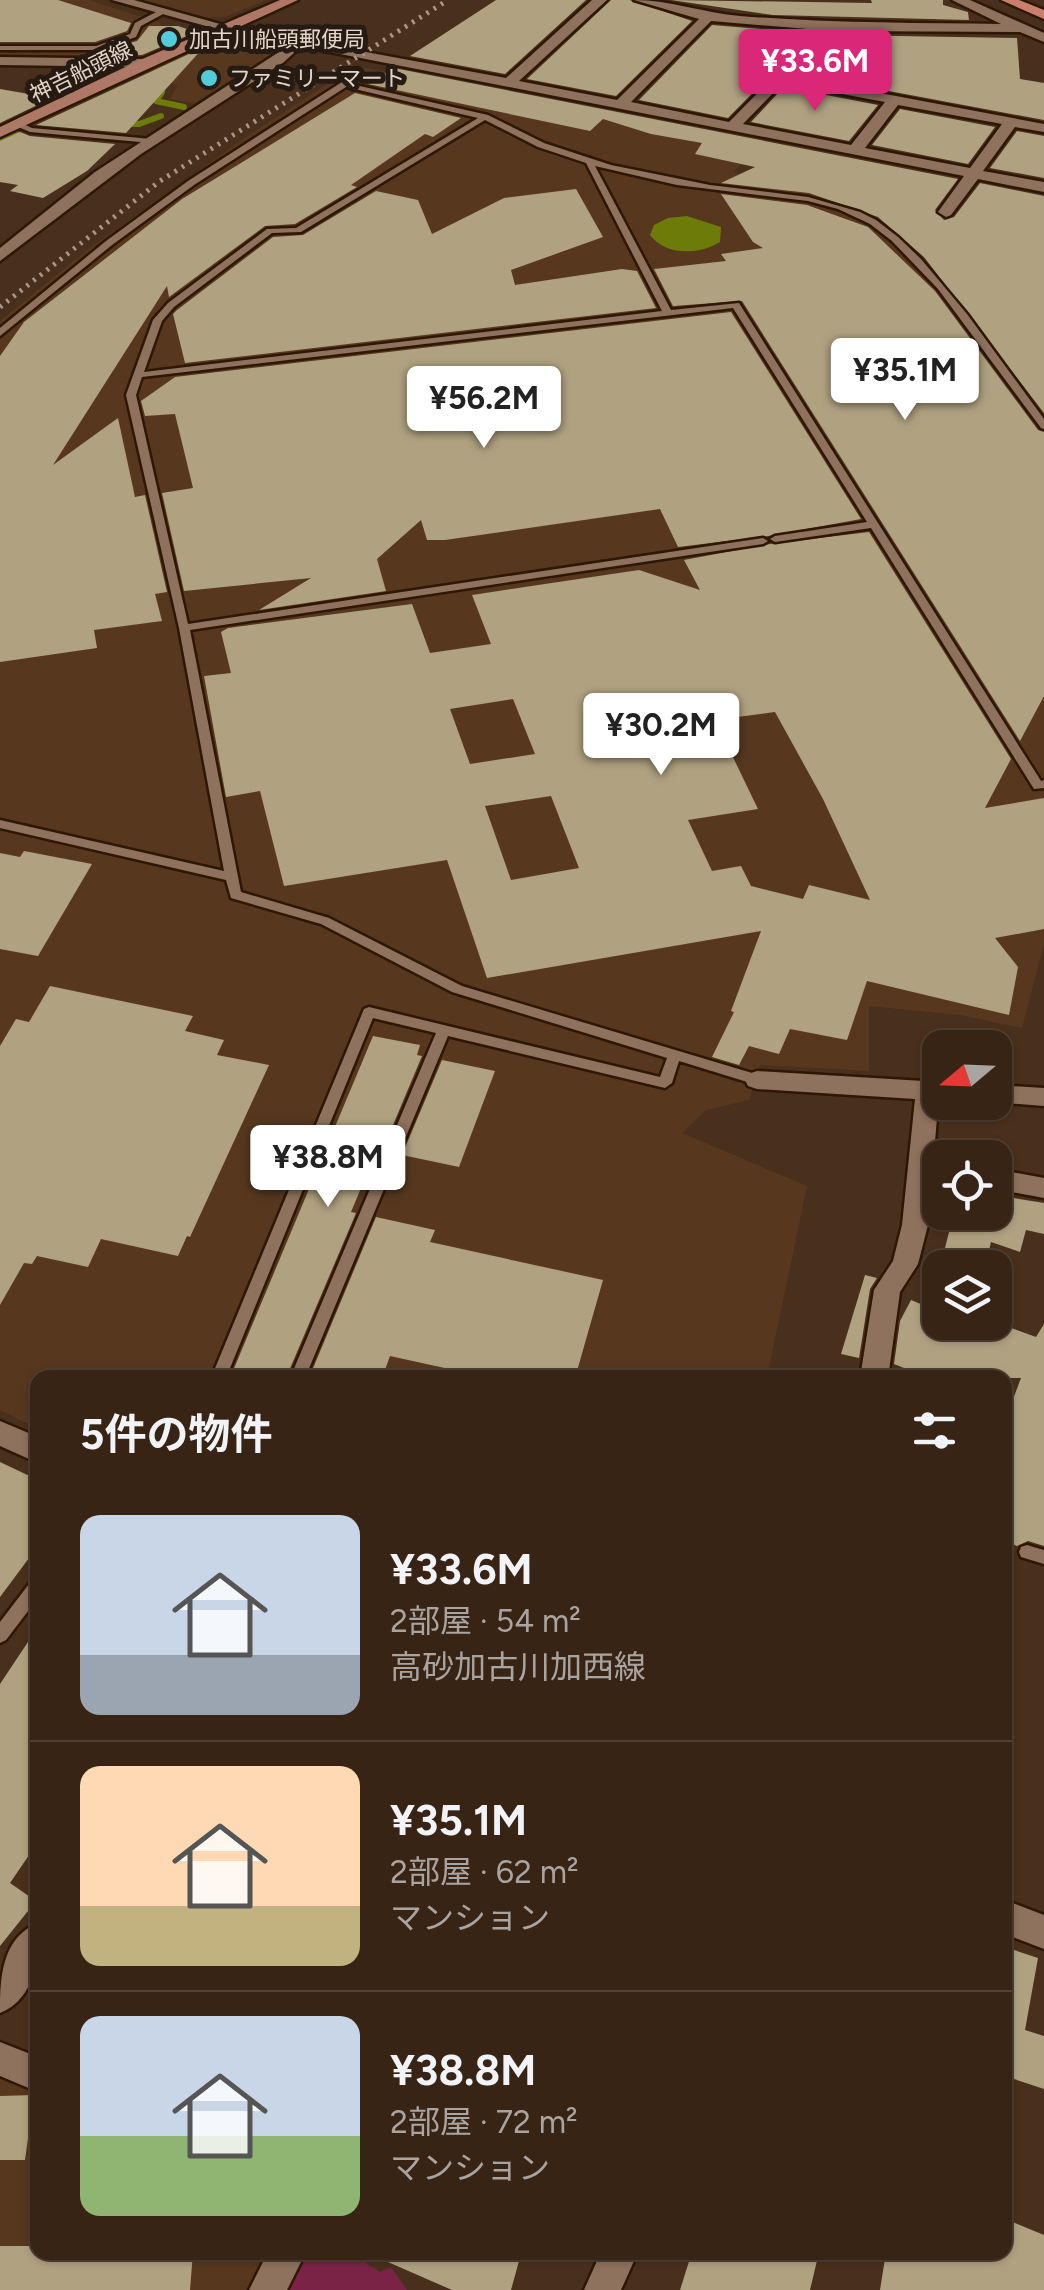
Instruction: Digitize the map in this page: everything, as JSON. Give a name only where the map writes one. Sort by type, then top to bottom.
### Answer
[{"type":"main road","name":"神吉船頭線","points":[[0,133],[145,63],[231,29],[290,0]]},
{"type":"main road","points":[[1008,0],[1044,15]]},
{"type":"street","points":[[120,0],[231,29],[1044,187]]},
{"type":"street","points":[[510,82],[600,0]]},
{"type":"street","points":[[640,0],[708,17],[830,27],[1020,28]]},
{"type":"street","points":[[740,20],[746,0]]},
{"type":"street","points":[[959,0],[1044,38]]},
{"type":"street","points":[[621,104],[708,17]]},
{"type":"street","points":[[734,126],[830,27]]},
{"type":"street","points":[[0,256],[41,218],[280,59],[289,51],[284,38]]},
{"type":"street","points":[[0,61],[145,63]]},
{"type":"street","points":[[779,78],[1044,128]]},
{"type":"street","points":[[856,149],[894,100]]},
{"type":"street","points":[[946,212],[1011,122]]},
{"type":"street","points":[[756,1080],[922,1090]]},
{"type":"street","points":[[1012,1095],[1044,1097]]},
{"type":"street","points":[[1012,1182],[1044,1188]]},
{"type":"street","points":[[875,1370],[887,1290],[905,1264],[922,1202]]},
{"type":"street","points":[[0,1433],[30,1446]]},
{"type":"street","points":[[1012,1920],[1044,1932]]},
{"type":"street","points":[[0,1996],[30,1950]]},
{"type":"street","points":[[0,2059],[30,2071]]},
{"type":"street","points":[[268,2290],[284,2260]]},
{"type":"street","points":[[602,2290],[616,2260]]},
{"type":"lane","points":[[0,48],[97,48],[133,35],[138,26],[161,13]]},
{"type":"lane","points":[[0,333],[164,203],[346,84],[485,117],[589,161],[739,191],[787,193],[833,204],[871,221],[909,249],[1044,426]]},
{"type":"lane","points":[[485,117],[298,230],[270,231],[218,268],[158,320],[131,395],[184,628],[235,896],[325,921],[457,989],[756,1080]]},
{"type":"lane","points":[[19,124],[30,130],[152,141]]},
{"type":"lane","points":[[589,161],[668,313]]},
{"type":"lane","points":[[138,375],[736,306],[1038,786],[1044,784]]},
{"type":"lane","points":[[184,628],[875,524]]},
{"type":"lane","points":[[0,824],[232,877]]},
{"type":"lane","points":[[221,1370],[369,1012],[664,1083],[674,1055]]},
{"type":"lane","points":[[300,1370],[444,1030]]},
{"type":"lane","points":[[0,1634],[30,1595]]},
{"type":"shaded area","points":[[0,0],[88,0],[161,23],[148,56],[138,60],[0,59]]},
{"type":"shaded area","points":[[137,0],[266,0],[228,16],[204,18]]},
{"type":"shaded area","name":"ファミリーマート","points":[[232,42],[270,55],[195,103],[170,99],[178,85],[164,82],[151,67],[211,45]]},
{"type":"shaded area","points":[[355,66],[669,124],[757,150],[734,171],[745,179],[856,198],[1044,248],[1044,944],[1022,1028],[961,1015],[869,1006],[869,1071],[760,1065],[749,1100],[706,1110],[682,1133],[807,1186],[768,1370],[30,1370],[30,1425],[0,1410],[0,321],[90,248],[249,135]]},
{"type":"shaded area","points":[[687,216],[721,227],[720,242],[683,251],[665,247],[650,235],[654,225],[668,218]]},
{"type":"shaded area","points":[[0,2071],[30,2083],[30,2260],[271,2260],[252,2290],[0,2290]]},
{"type":"shaded area","points":[[296,2260],[362,2260],[380,2272],[391,2267],[407,2290],[280,2290]]},
{"type":"building","points":[[0,0],[58,0],[131,23],[127,31],[95,42],[0,42]]},
{"type":"building","points":[[496,0],[586,0],[505,74],[410,56]]},
{"type":"building","points":[[611,0],[630,0],[692,21],[616,96],[527,79]]},
{"type":"building","points":[[671,0],[943,0],[943,5],[968,12],[969,20],[773,15]]},
{"type":"building","points":[[712,25],[812,33],[728,118],[639,100]]},
{"type":"building","points":[[149,26],[178,26],[196,32],[142,55],[89,54],[137,41]]},
{"type":"building","points":[[837,35],[1017,38],[1020,79],[1044,83],[1044,120],[798,74]]},
{"type":"building","points":[[204,47],[126,133],[36,125]]},
{"type":"building","points":[[394,68],[958,179],[935,210],[944,220],[954,217],[980,183],[1044,196],[1044,413],[924,257],[878,217],[809,193],[721,183],[755,167],[695,154],[702,143],[651,134],[603,119],[590,131],[368,84]]},
{"type":"building","points":[[784,87],[878,105],[849,141],[751,122]]},
{"type":"building","points":[[0,89],[52,98],[0,123]]},
{"type":"building","points":[[355,93],[461,118],[433,137],[425,134],[351,185],[357,187],[295,224],[265,226],[169,297],[167,286],[53,465],[118,418],[135,497],[145,495],[167,592],[155,594],[162,621],[94,630],[97,648],[0,662],[0,356],[24,322],[182,199]]},
{"type":"building","points":[[900,109],[995,127],[968,164],[872,145]]},
{"type":"building","points":[[1017,131],[1044,136],[1044,178],[990,168]]},
{"type":"building","points":[[20,132],[115,144],[87,171],[43,198],[10,191],[18,185],[0,182],[0,141]]},
{"type":"building","points":[[576,189],[603,237],[511,270],[515,285],[622,269],[637,271],[656,308],[185,363],[173,314],[177,310],[273,237],[303,235],[376,191],[418,200],[432,234],[504,198]]},
{"type":"building","points":[[721,194],[807,205],[868,227],[935,291],[1038,430],[1044,432],[1044,696],[1020,741],[742,301],[673,306],[654,269],[726,261],[721,254],[763,248],[753,242]]},
{"type":"building","points":[[731,312],[861,519],[678,547],[660,509],[445,540],[427,540],[421,520],[377,559],[386,591],[259,610],[311,578],[184,591],[162,493],[193,488],[175,414],[145,416],[141,401],[175,377]]},
{"type":"building","points":[[869,532],[1011,759],[985,808],[1044,798],[1044,929],[995,938],[1018,967],[1009,1015],[867,981],[847,1040],[790,1029],[779,1054],[749,1046],[739,1065],[712,1057],[734,1012],[731,1011],[761,931],[487,978],[447,860],[284,886],[260,791],[226,797],[204,676],[231,673],[221,632],[228,628],[412,604],[430,653],[491,644],[472,595],[639,570],[700,590],[684,560]],"holes":[[[513,699],[535,754],[470,764],[450,709]],[[775,712],[823,799],[870,900],[809,885],[803,899],[751,886],[741,866],[712,871],[688,820],[758,809],[715,720]],[[551,796],[579,868],[511,880],[485,806]]]},
{"type":"building","points":[[24,851],[92,864],[38,956],[0,949],[0,853],[20,857]]},
{"type":"building","points":[[50,986],[193,1016],[185,1031],[224,1040],[217,1055],[269,1065],[178,1256],[101,1239],[88,1267],[37,1256],[32,1264],[24,1263],[0,1305],[0,1046],[16,1019],[29,1022]]},
{"type":"building","points":[[373,1036],[420,1045],[417,1055],[422,1056],[382,1151],[377,1150],[351,1212],[356,1213],[289,1370],[233,1370]]},
{"type":"building","points":[[442,1060],[495,1071],[459,1167],[402,1155]]},
{"type":"building","points":[[1012,1198],[1044,1203],[1044,1234],[1026,1230],[1020,1252],[991,1242],[989,1250],[944,1250],[950,1230],[1012,1230]]},
{"type":"building","points":[[376,1217],[435,1230],[430,1242],[603,1280],[577,1370],[454,1370],[390,1356],[385,1370],[312,1370]]},
{"type":"building","points":[[865,1275],[877,1278],[870,1289],[859,1358],[841,1354]]},
{"type":"building","points":[[911,1300],[922,1305],[922,1340],[1012,1340],[1012,1328],[1036,1337],[1044,1324],[1044,1546],[1028,1541],[1012,1544],[1012,1402],[1021,1378],[1012,1378],[1012,1370],[909,1370],[894,1364],[900,1321]]},
{"type":"building","points":[[0,1462],[30,1476],[30,1557],[0,1597]]},
{"type":"building","points":[[30,1639],[30,1854],[10,1883],[30,1897],[30,1908],[0,1946],[0,1684]]},
{"type":"building","points":[[1012,1949],[1038,1958],[1025,2030],[1044,2036],[1044,2089],[1012,2078]]},
{"type":"building","points":[[30,2095],[25,2160],[0,2160],[0,2096]]},
{"type":"building","points":[[1012,2222],[1044,2235],[1044,2290],[880,2290],[885,2260],[1012,2260]]},
{"type":"building","points":[[0,2246],[30,2246],[30,2260],[192,2260],[190,2290],[0,2290]]},
{"type":"building","points":[[383,2260],[519,2261],[511,2290],[452,2290]]},
{"type":"building","points":[[689,2260],[817,2260],[810,2290],[680,2290]]},
{"type":"waterway","points":[[162,92],[156,101],[184,107]]},
{"type":"waterway","points":[[119,124],[139,124],[161,116]]},
{"type":"waterway","points":[[0,140],[16,133]]},
{"type":"railway","points":[[0,307],[160,181],[448,0]]},
{"type":"place","name":"加古川船頭郵便局","points":[[169,39]]},
{"type":"place","name":"ファミリーマート","points":[[209,78]]}]
